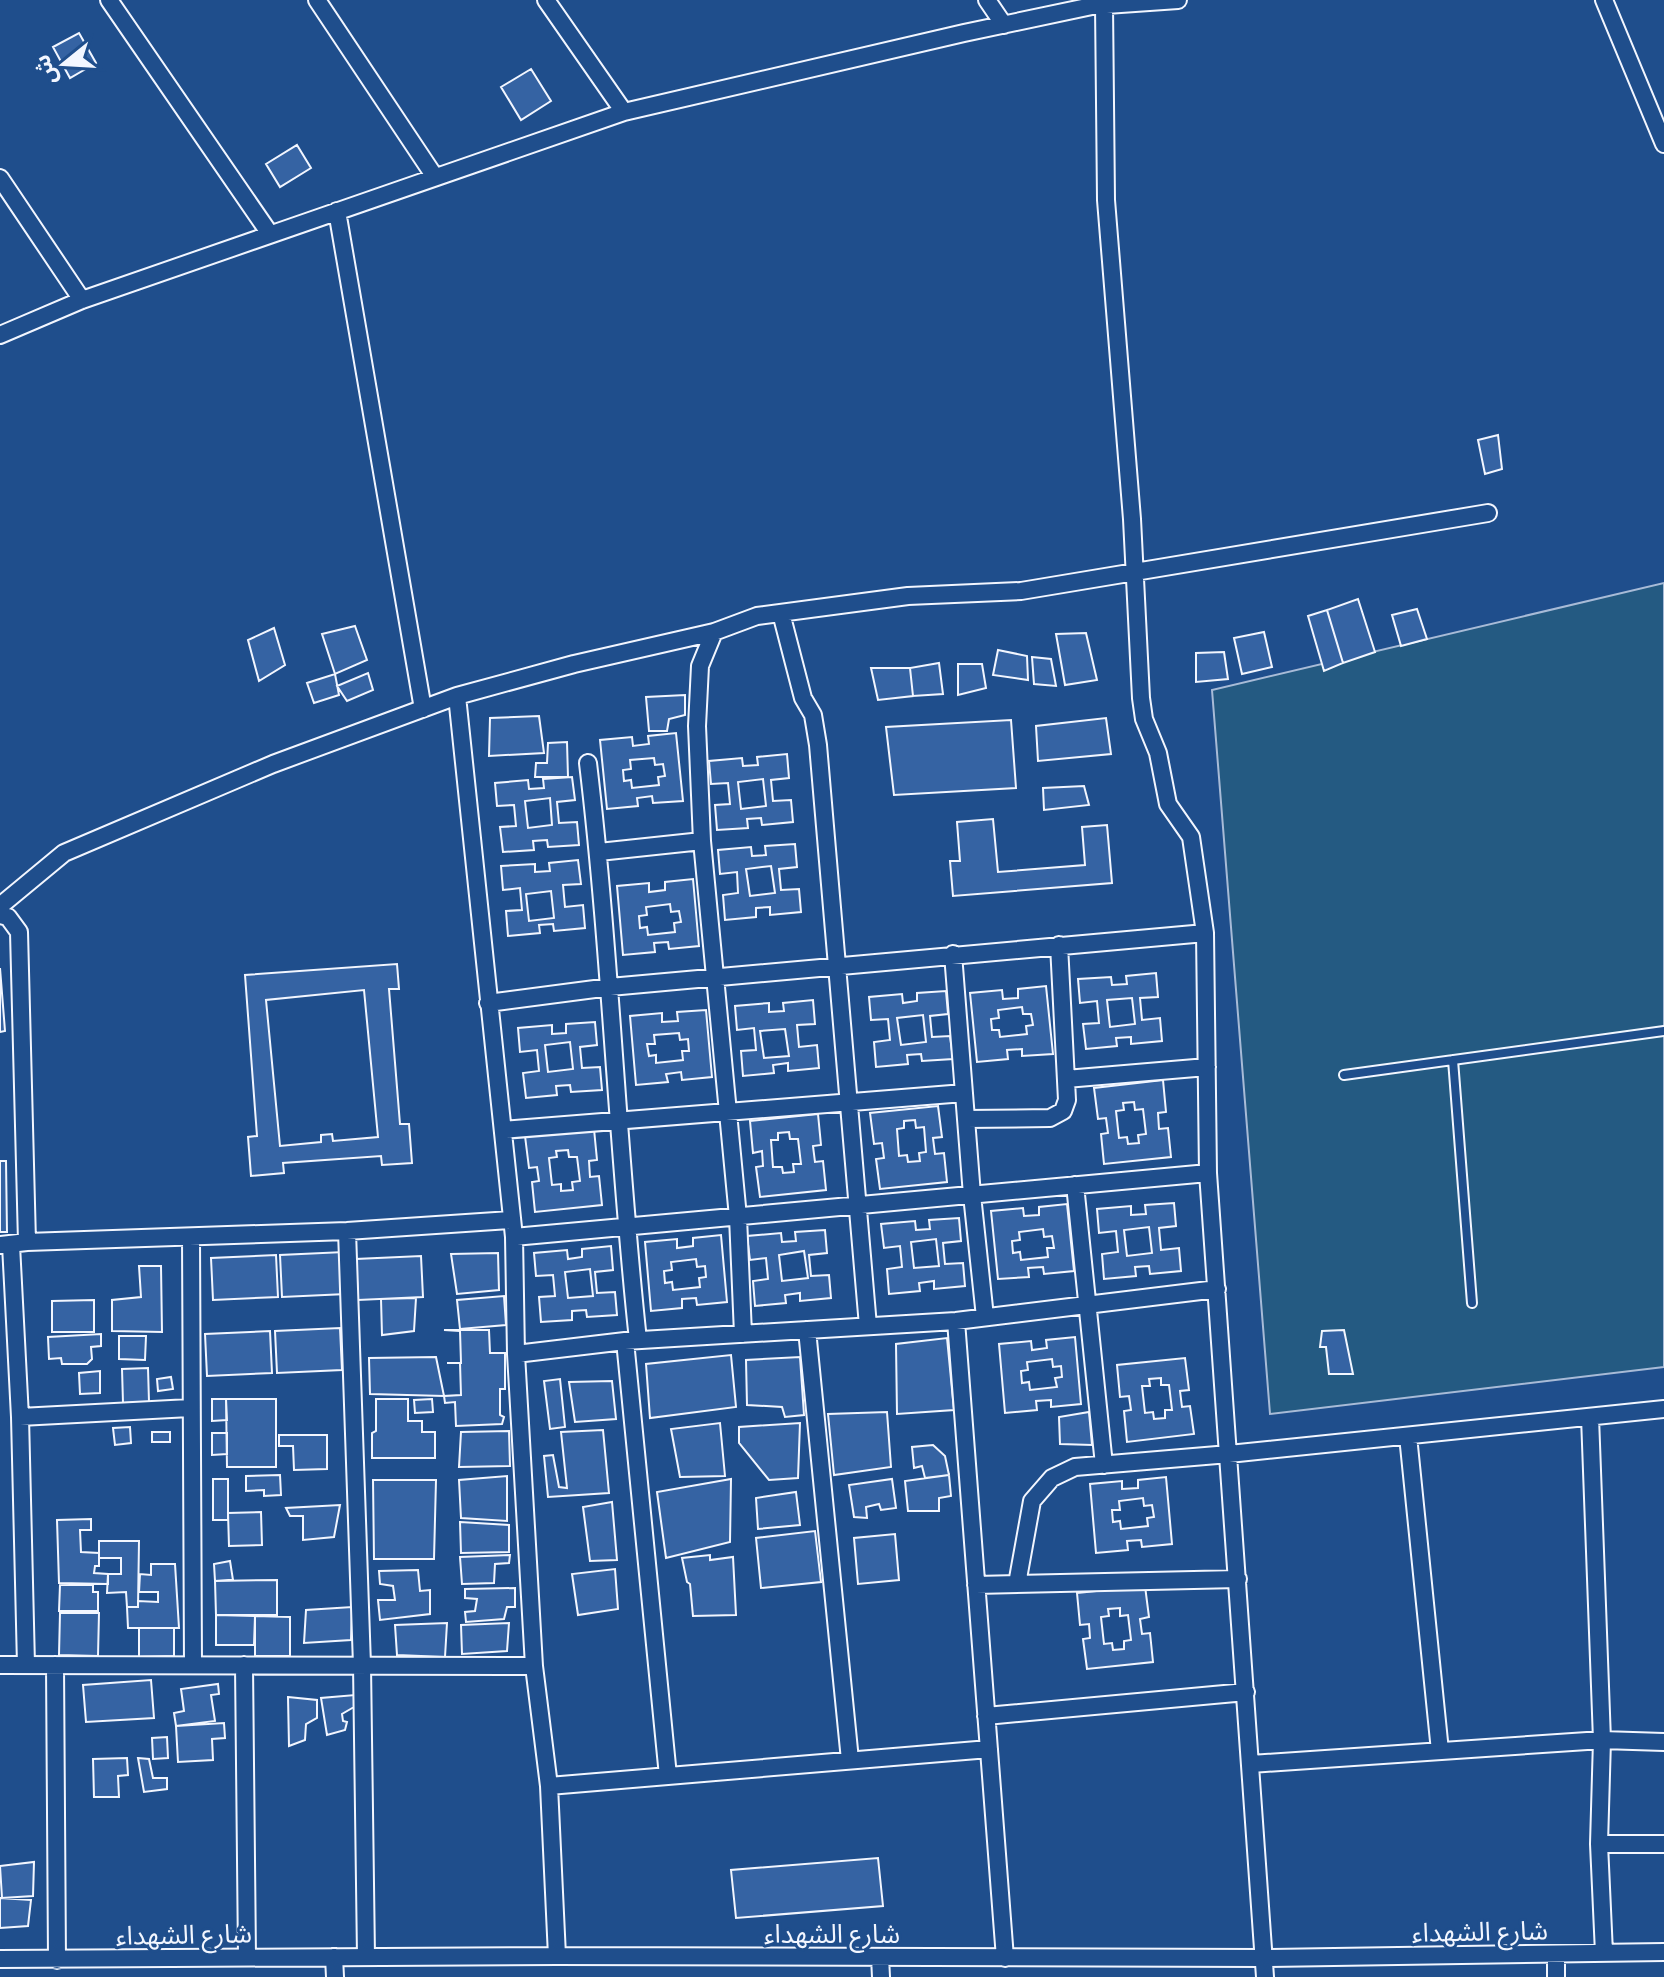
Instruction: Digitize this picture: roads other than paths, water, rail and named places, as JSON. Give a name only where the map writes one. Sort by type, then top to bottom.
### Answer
[{"type":"street","points":[[109,0],[270,234]]},
{"type":"street","points":[[317,0],[435,177]]},
{"type":"street","points":[[546,0],[624,112]]},
{"type":"street","points":[[987,0],[1004,25]]},
{"type":"street","points":[[0,335],[82,300],[624,112],[1004,25],[1104,5],[1178,0]]},
{"type":"street","points":[[1604,0],[1664,144]]},
{"type":"street","points":[[1104,5],[1106,200],[1132,519],[1144,719],[1158,753],[1168,804],[1191,837],[1205,933],[1208,1173],[1265,1977]]},
{"type":"street","points":[[0,178],[82,300]]},
{"type":"street","points":[[337,211],[423,709]]},
{"type":"street","points":[[0,906],[64,853],[273,764],[457,696],[574,664],[714,632],[757,616],[908,596],[1021,591],[1488,513]]},
{"type":"street","points":[[781,613],[803,698],[813,715],[818,745],[868,1326]]},
{"type":"street","points":[[714,632],[700,666],[697,695],[702,841],[738,1217],[743,1334]]},
{"type":"street","points":[[457,696],[512,1229],[534,1666],[549,1786],[557,1956]]},
{"type":"street","points":[[588,763],[610,987],[632,1341],[668,1776]]},
{"type":"street","points":[[599,852],[702,841]]},
{"type":"street","points":[[0,915],[8,917],[19,932],[13,1244],[26,1665]]},
{"type":"street","points":[[488,1003],[610,987],[1205,933]]},
{"type":"street","points":[[966,1119],[1050,1118],[1063,1111],[1067,1100],[1059,945]]},
{"type":"street","points":[[953,954],[985,1317]]},
{"type":"street","points":[[1066,1079],[1207,1067]]},
{"type":"street","points":[[503,1130],[964,1093]]},
{"type":"street","points":[[13,1244],[347,1231],[626,1228],[1208,1173]]},
{"type":"street","points":[[1075,1185],[1104,1465]]},
{"type":"street","points":[[347,1231],[362,1665],[366,1956]]},
{"type":"street","points":[[191,1237],[193,1665]]},
{"type":"street","points":[[516,1354],[632,1341],[956,1321],[1217,1289]]},
{"type":"street","points":[[956,1321],[1005,1958]]},
{"type":"street","points":[[807,1330],[850,1760]]},
{"type":"street","points":[[20,1417],[190,1408]]},
{"type":"street","points":[[1017,1584],[1032,1501],[1052,1478],[1075,1467],[1664,1409]]},
{"type":"street","points":[[1590,1417],[1602,1740],[1599,1844],[1604,1953]]},
{"type":"street","points":[[1408,1436],[1440,1751]]},
{"type":"street","points":[[976,1585],[1238,1579]]},
{"type":"street","points":[[0,1665],[534,1666]]},
{"type":"street","points":[[55,1665],[57,1960]]},
{"type":"street","points":[[244,1665],[247,1957]]},
{"type":"street","points":[[986,1716],[1246,1692]]},
{"type":"street","points":[[1251,1764],[1602,1740],[1664,1742]]},
{"type":"street","points":[[549,1786],[989,1749]]},
{"type":"street","points":[[1599,1844],[1664,1844]]},
{"type":"street","name":"شارع الشهداء","points":[[0,1959],[366,1956],[1265,1958],[1664,1952]]},
{"type":"street","points":[[1556,1954],[1556,1977]]},
{"type":"street","points":[[334,1957],[335,1977]]},
{"type":"street","points":[[880,1957],[881,1977]]},
{"type":"lane","points":[[1344,1075],[1664,1031]]},
{"type":"lane","points":[[1453,1060],[1472,1303]]}]
